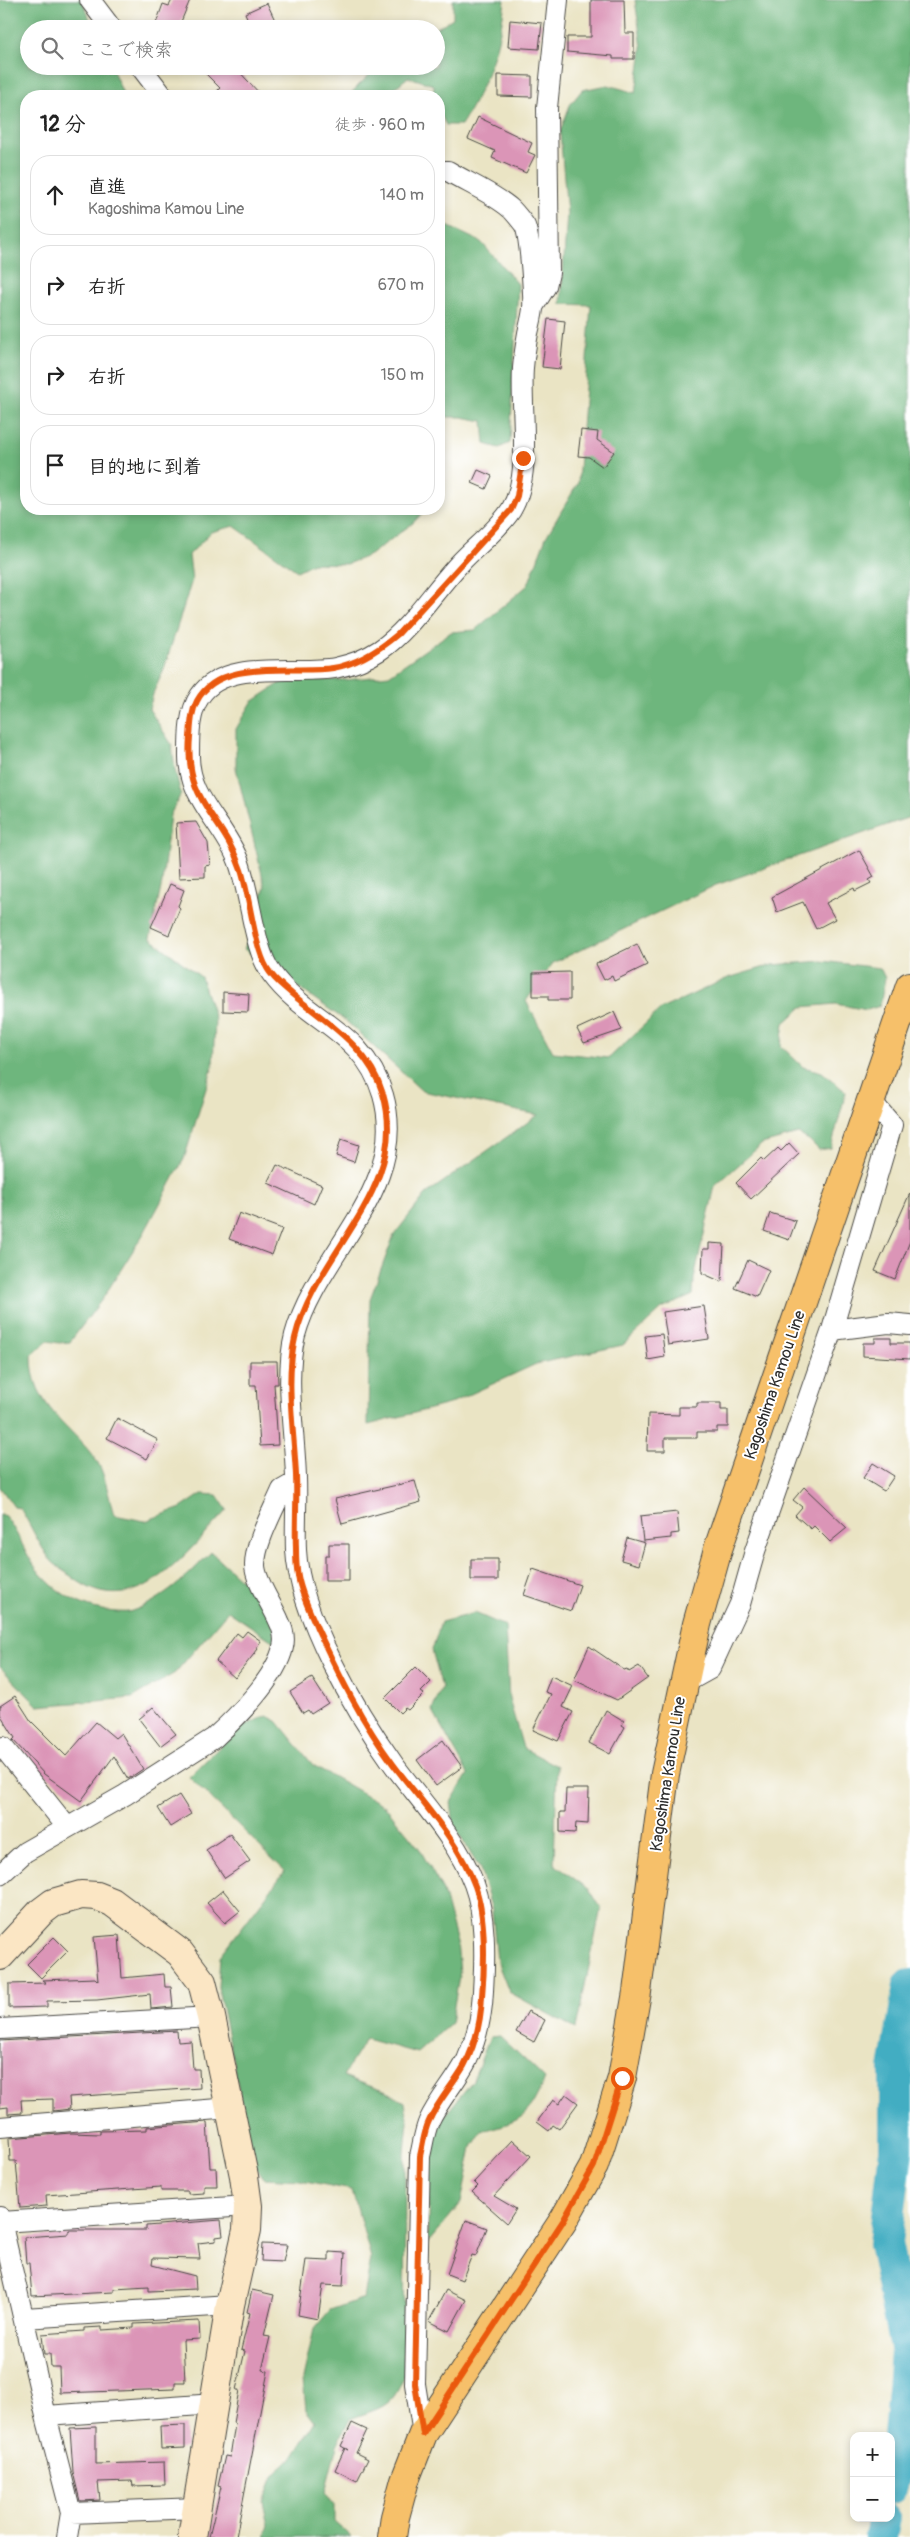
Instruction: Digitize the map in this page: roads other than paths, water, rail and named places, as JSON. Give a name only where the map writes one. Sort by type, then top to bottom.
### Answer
[{"type":"main road","name":"Kagoshima Kamou Line","points":[[392,2537],[395,2517],[405,2480],[423,2434],[563,2221],[594,2166],[622,2078],[637,1992],[665,1774],[697,1624],[718,1549],[910,986]]},
{"type":"street","points":[[90,0],[105,20]]},
{"type":"street","points":[[534,307],[546,286],[549,272],[547,108],[558,0]]},
{"type":"street","points":[[147,75],[158,90]]},
{"type":"street","points":[[423,2434],[415,2384],[420,2156],[428,2124],[466,2063],[478,2030],[483,1993],[483,1939],[477,1890],[463,1861],[442,1828],[390,1760],[342,1682],[307,1605],[298,1576],[290,1360],[297,1330],[309,1298],[320,1277],[373,1193],[386,1154],[388,1116],[374,1070],[352,1042],[277,982],[267,968],[261,955],[248,892],[239,863],[229,841],[197,796],[189,771],[192,715],[198,698],[212,683],[232,674],[335,668],[380,650],[398,634],[460,563],[497,526],[514,503],[521,476],[523,370],[534,307],[526,228],[512,209],[445,171]]},
{"type":"street","points":[[683,1684],[710,1669],[740,1604],[755,1551],[832,1330],[892,1125],[872,1102]]},
{"type":"street","points":[[832,1330],[888,1323],[910,1325]]},
{"type":"street","points":[[0,1875],[25,1852],[125,1795],[214,1738],[233,1719],[276,1665],[283,1646],[283,1632],[257,1575],[256,1556],[282,1490],[296,1482]]},
{"type":"street","points":[[0,1748],[3,1747],[67,1827]]},
{"type":"street","points":[[0,1956],[41,1912],[53,1903],[81,1895],[97,1896],[112,1902],[180,1953],[202,1982],[230,2108],[248,2206],[247,2230],[230,2305],[192,2537]]},
{"type":"street","points":[[0,2029],[211,2017]]},
{"type":"street","points":[[0,2127],[230,2108]]},
{"type":"street","points":[[67,2537],[71,2513],[46,2416],[1,2219],[248,2206]]},
{"type":"street","points":[[24,2318],[230,2305]]},
{"type":"street","points":[[46,2416],[215,2404]]},
{"type":"street","points":[[71,2513],[197,2508]]},
{"type":"waterway","points":[[893,2477],[899,2449],[907,2353],[885,2243],[896,2150],[896,2070],[910,1986]]},
{"type":"waterway","points":[[880,2537],[883,2522]]}]
